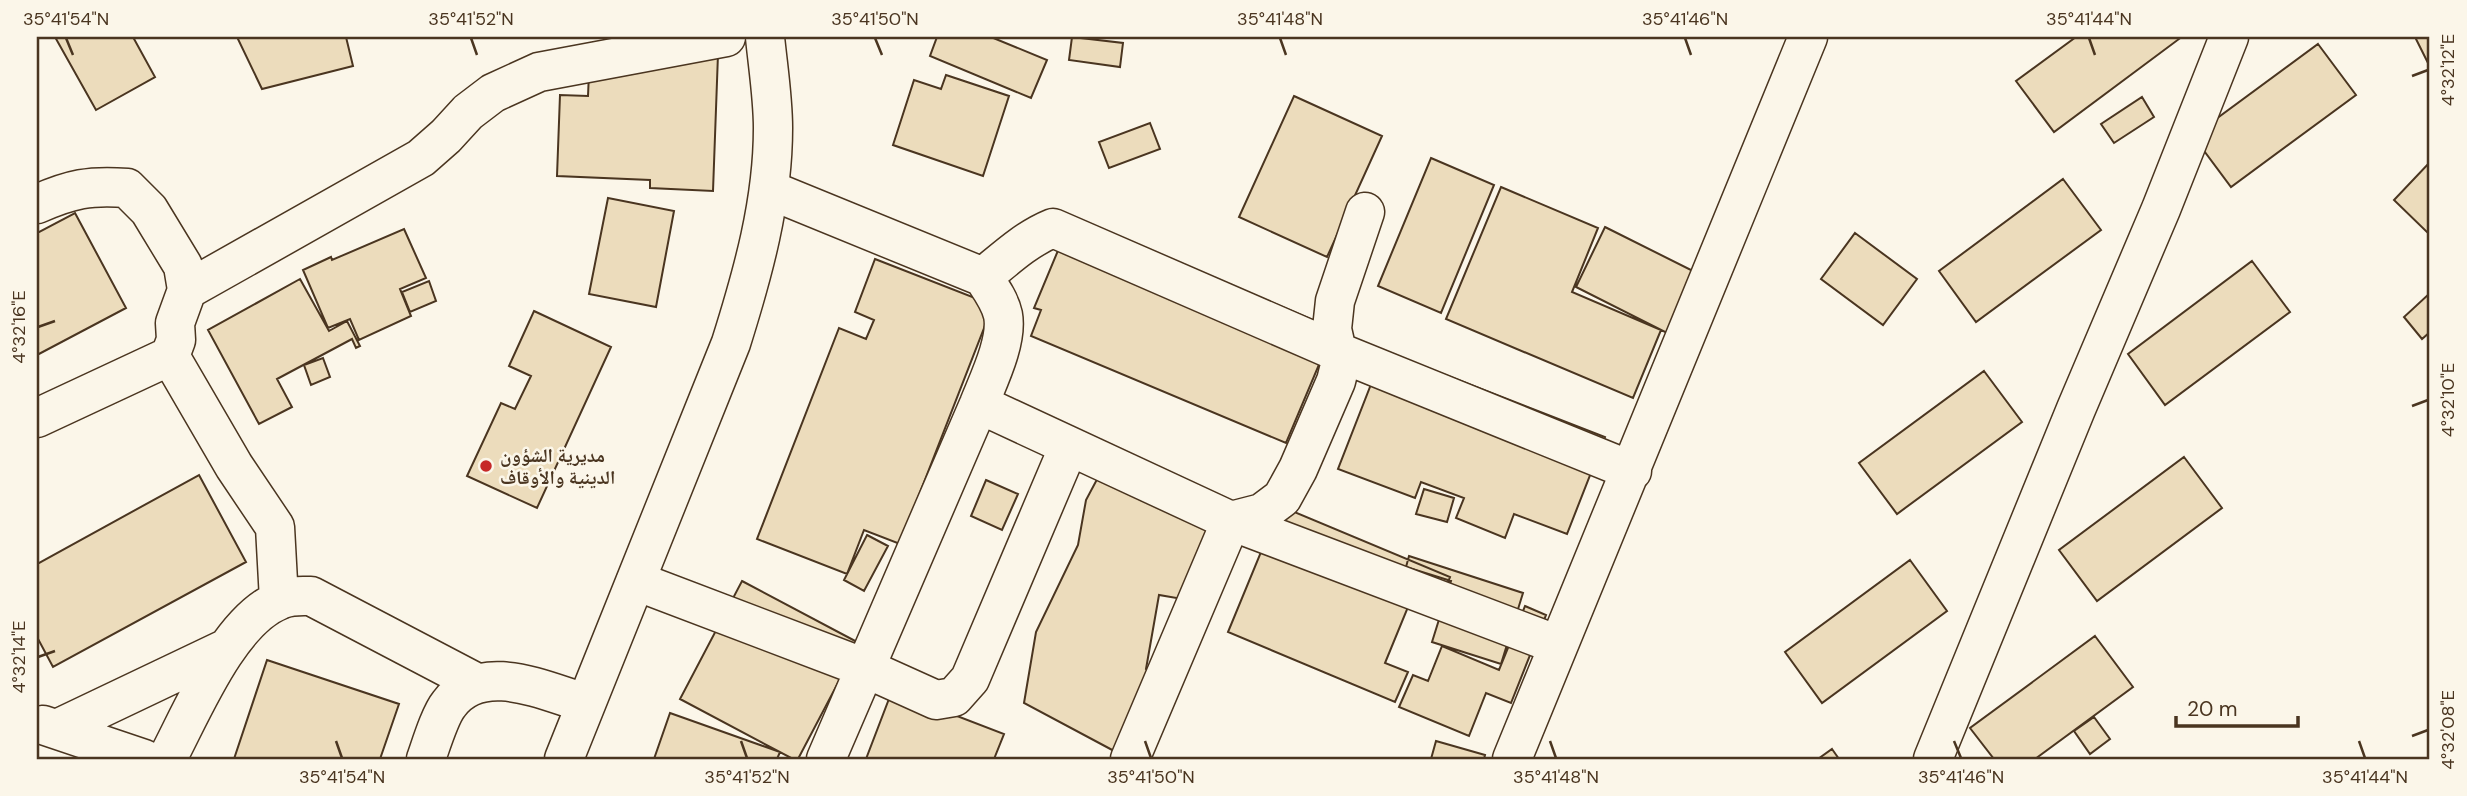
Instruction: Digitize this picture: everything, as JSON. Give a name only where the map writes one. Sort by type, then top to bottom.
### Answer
[{"type":"street","points":[[187,290],[421,158],[468,112],[493,93],[539,72],[726,37]]},
{"type":"street","points":[[564,759],[731,343],[752,273],[770,190],[773,126],[765,37]]},
{"type":"street","points":[[1512,759],[1808,37]]},
{"type":"street","points":[[1933,759],[2161,209],[2229,37]]},
{"type":"street","points":[[37,204],[64,192],[98,186],[127,188],[149,210],[167,237],[183,266],[187,290],[175,323],[176,340],[170,356],[37,418]]},
{"type":"street","points":[[770,190],[983,277],[996,295],[1003,317],[995,363],[979,404],[826,759]]},
{"type":"street","points":[[1231,521],[1262,513],[1282,498],[1298,469],[1336,381],[1340,365],[1332,329],[1335,301],[1365,212]]},
{"type":"street","points":[[983,277],[1021,246],[1041,233],[1054,229],[1336,351],[1632,471]]},
{"type":"street","points":[[170,356],[234,466],[275,527],[279,600]]},
{"type":"street","points":[[979,404],[1231,521],[1558,645]]},
{"type":"street","points":[[635,581],[865,668],[936,700],[954,697],[970,679],[1069,446]]},
{"type":"street","points":[[1130,759],[1231,521]]},
{"type":"street","points":[[167,759],[225,649],[258,613],[279,600],[293,596],[312,596],[475,682],[508,680],[586,703]]},
{"type":"street","points":[[47,726],[225,649]]},
{"type":"street","points":[[426,759],[449,704],[475,682]]},
{"type":"street","points":[[47,726],[144,759]]},
{"type":"building","points":[[55,37],[133,37],[155,77],[96,110]]},
{"type":"building","points":[[237,37],[346,37],[353,66],[262,89]]},
{"type":"building","points":[[937,37],[991,37],[1047,60],[1031,98],[930,56]]},
{"type":"building","points":[[1072,37],[1123,43],[1120,67],[1069,60]]},
{"type":"building","points":[[2076,37],[2179,39],[2054,132],[2016,81]]},
{"type":"building","points":[[2415,37],[2430,37],[2430,67]]},
{"type":"building","points":[[2318,44],[2356,95],[2231,187],[2193,136]]},
{"type":"building","points":[[590,49],[718,54],[713,191],[650,188],[650,180],[557,176],[560,95],[588,96]]},
{"type":"building","points":[[946,75],[1009,96],[983,176],[893,145],[914,80],[941,89]]},
{"type":"building","points":[[1294,96],[1382,136],[1327,257],[1239,217]]},
{"type":"building","points":[[2142,97],[2154,117],[2114,143],[2101,124]]},
{"type":"building","points":[[1150,123],[1160,149],[1109,168],[1099,142]]},
{"type":"building","points":[[1431,158],[1494,185],[1441,313],[1378,286]]},
{"type":"building","points":[[2430,162],[2430,235],[2394,200]]},
{"type":"building","points":[[2063,179],[2101,230],[1976,322],[1939,271]]},
{"type":"building","points":[[1501,187],[1598,228],[1572,292],[1661,330],[1633,398],[1446,319]]},
{"type":"building","points":[[608,198],[674,211],[656,307],[589,294]]},
{"type":"building","points":[[75,213],[126,308],[37,355],[37,233]]},
{"type":"building","points":[[1072,217],[1334,329],[1286,443],[1031,336],[1041,310],[1034,308]]},
{"type":"building","points":[[1605,227],[1699,274],[1669,334],[1576,287]]},
{"type":"building","points":[[404,229],[426,278],[400,289],[411,316],[359,340],[350,319],[328,328],[303,270]]},
{"type":"building","points":[[1855,233],[1917,279],[1883,325],[1821,279]]},
{"type":"building","points":[[875,259],[993,305],[900,544],[864,530],[847,574],[757,539],[839,328],[866,339],[874,320],[855,312]]},
{"type":"building","points":[[2252,261],[2290,312],[2165,405],[2128,354]]},
{"type":"building","points":[[300,279],[329,331],[347,321],[360,346],[356,348],[352,339],[277,379],[292,407],[259,424],[208,330]]},
{"type":"building","points":[[429,281],[436,301],[410,312],[402,292]]},
{"type":"building","points":[[2430,293],[2430,332],[2422,339],[2404,317]]},
{"type":"building","points":[[534,311],[611,347],[537,508],[467,476],[501,403],[515,409],[531,376],[509,366]]},
{"type":"building","points":[[1384,351],[1605,437],[1567,534],[1514,514],[1505,538],[1456,518],[1464,498],[1421,482],[1415,498],[1338,469]]},
{"type":"building","points":[[323,358],[330,377],[311,385],[304,365]]},
{"type":"building","points":[[1984,371],[2022,422],[1897,514],[1859,463]]},
{"type":"building","points":[[1111,453],[1214,498],[1203,558],[1182,599],[1159,595],[1146,669],[1152,672],[1116,752],[1024,703],[1036,632],[1078,545],[1086,500]]},
{"type":"building","points":[[2184,457],[2222,508],[2097,601],[2059,550]]},
{"type":"building","points":[[199,475],[246,562],[53,667],[37,637],[37,564]]},
{"type":"building","points":[[986,480],[1018,494],[1002,530],[971,516]]},
{"type":"building","points":[[1424,489],[1454,498],[1447,522],[1416,514]]},
{"type":"building","points":[[1280,506],[1450,577],[1436,613],[1410,602],[1385,663],[1408,672],[1395,702],[1228,632]]},
{"type":"building","points":[[867,535],[888,546],[864,591],[844,580]]},
{"type":"building","points":[[1409,556],[1523,593],[1501,664],[1432,642],[1451,581],[1406,567]]},
{"type":"building","points":[[1910,560],[1947,611],[1822,703],[1785,652]]},
{"type":"building","points":[[742,581],[859,643],[798,759],[793,759],[680,699]]},
{"type":"building","points":[[1525,606],[1546,615],[1511,703],[1486,693],[1469,736],[1399,707],[1413,675],[1428,681],[1442,646],[1499,670]]},
{"type":"building","points":[[2095,636],[2133,687],[2035,759],[1994,759],[1970,728]]},
{"type":"building","points":[[267,660],[399,704],[380,759],[234,759]]},
{"type":"building","points":[[892,691],[1004,734],[994,759],[866,759]]},
{"type":"building","points":[[670,713],[780,752],[777,759],[654,759]]},
{"type":"building","points":[[2094,717],[2110,739],[2090,754],[2074,731]]},
{"type":"building","points":[[1436,741],[1485,755],[1484,759],[1431,759]]},
{"type":"building","points":[[1832,749],[1839,759],[1818,759]]},
{"type":"place","name":"مديرية الشؤون الدينية والأوقاف","points":[[486,466]]}]
